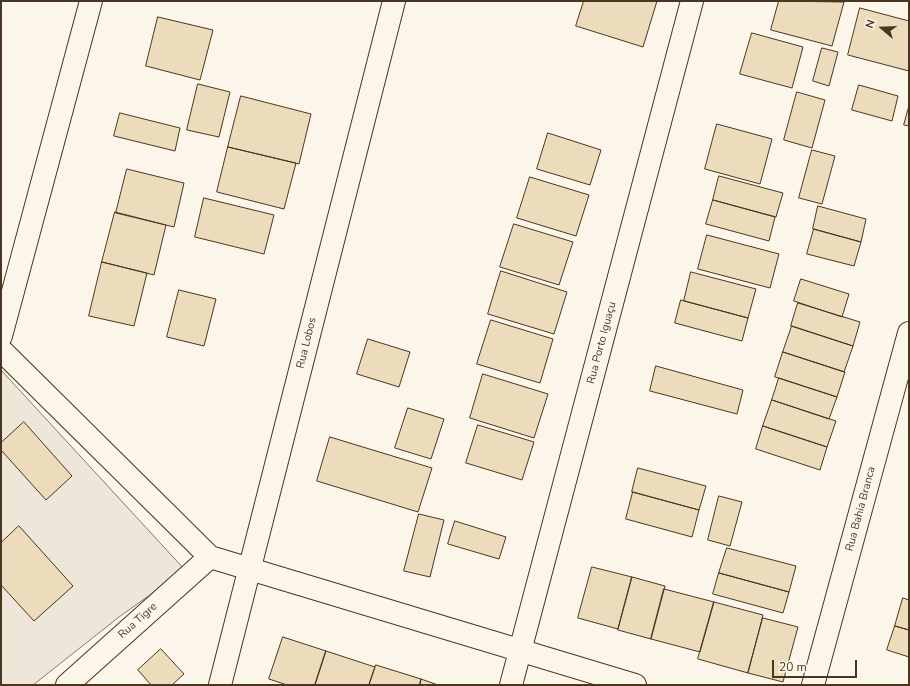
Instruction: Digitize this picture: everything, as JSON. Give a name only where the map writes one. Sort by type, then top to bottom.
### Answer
[{"type":"street","points":[[1,336],[91,1]]},
{"type":"street","name":"Rua Lobos","points":[[220,685],[394,1]]},
{"type":"street","name":"Rua Porto Iguaçu","points":[[511,685],[692,1]]},
{"type":"street","name":"Rua Bahia Branca","points":[[812,685],[909,333]]},
{"type":"street","points":[[1,350],[210,557],[635,685]]},
{"type":"street","name":"Rua Tigre","points":[[67,685],[210,557]]},
{"type":"shaded area","points":[[1,370],[185,570],[119,617],[33,685],[1,685]]},
{"type":"building","points":[[584,1],[657,1],[643,47],[576,26]]},
{"type":"building","points":[[779,1],[844,2],[832,46],[771,30]]},
{"type":"building","points":[[860,8],[909,21],[909,71],[848,55]]},
{"type":"building","points":[[158,17],[213,30],[200,80],[146,66]]},
{"type":"building","points":[[752,33],[803,47],[792,88],[740,74]]},
{"type":"building","points":[[822,48],[838,52],[829,86],[813,81]]},
{"type":"building","points":[[198,84],[230,92],[219,137],[187,130]]},
{"type":"building","points":[[859,85],[898,96],[892,121],[852,110]]},
{"type":"building","points":[[797,92],[825,100],[812,148],[784,140]]},
{"type":"building","points":[[241,96],[311,114],[299,164],[228,147]]},
{"type":"building","points":[[909,106],[909,126],[904,125]]},
{"type":"building","points":[[120,113],[180,128],[175,151],[114,136]]},
{"type":"building","points":[[717,124],[772,139],[760,184],[705,169]]},
{"type":"building","points":[[548,133],[601,150],[590,185],[537,169]]},
{"type":"building","points":[[228,147],[296,163],[284,209],[217,192]]},
{"type":"building","points":[[812,150],[835,156],[822,204],[799,198]]},
{"type":"building","points":[[127,169],[184,183],[174,227],[116,213]]},
{"type":"building","points":[[719,176],[783,193],[776,217],[713,200]]},
{"type":"building","points":[[530,177],[589,195],[576,236],[517,218]]},
{"type":"building","points":[[204,198],[274,215],[264,254],[195,237]]},
{"type":"building","points":[[713,200],[775,217],[769,241],[706,224]]},
{"type":"building","points":[[818,206],[866,219],[861,242],[813,229]]},
{"type":"building","points":[[115,212],[166,225],[154,275],[102,262]]},
{"type":"building","points":[[514,224],[573,242],[559,285],[500,267]]},
{"type":"building","points":[[814,229],[861,242],[854,266],[807,254]]},
{"type":"building","points":[[707,235],[779,254],[770,288],[698,269]]},
{"type":"building","points":[[102,262],[147,273],[134,326],[89,316]]},
{"type":"building","points":[[501,271],[567,292],[554,334],[488,314]]},
{"type":"building","points":[[691,272],[756,289],[748,318],[684,301]]},
{"type":"building","points":[[801,279],[849,294],[842,317],[794,301]]},
{"type":"building","points":[[179,290],[216,299],[204,346],[167,337]]},
{"type":"building","points":[[681,300],[748,318],[742,341],[675,323]]},
{"type":"building","points":[[798,303],[860,322],[853,346],[791,326]]},
{"type":"building","points":[[491,320],[553,339],[540,383],[477,364]]},
{"type":"building","points":[[792,326],[853,346],[844,372],[783,352]]},
{"type":"building","points":[[368,339],[410,352],[399,387],[357,374]]},
{"type":"building","points":[[783,352],[845,372],[837,397],[775,377]]},
{"type":"building","points":[[656,366],[743,390],[737,414],[650,391]]},
{"type":"building","points":[[483,374],[548,394],[534,438],[470,418]]},
{"type":"building","points":[[779,378],[837,397],[829,419],[772,400]]},
{"type":"building","points":[[772,400],[836,421],[827,447],[763,426]]},
{"type":"building","points":[[408,408],[444,419],[431,459],[395,448]]},
{"type":"building","points":[[24,422],[72,476],[46,500],[1,450],[1,443]]},
{"type":"building","points":[[478,425],[534,442],[522,480],[466,463]]},
{"type":"building","points":[[763,426],[827,447],[820,470],[756,449]]},
{"type":"building","points":[[330,437],[432,468],[418,512],[317,481]]},
{"type":"building","points":[[638,468],[706,486],[699,510],[632,492]]},
{"type":"building","points":[[633,492],[699,510],[692,537],[626,519]]},
{"type":"building","points":[[719,496],[742,502],[730,546],[708,540]]},
{"type":"building","points":[[419,514],[444,520],[430,577],[404,571]]},
{"type":"building","points":[[455,521],[506,537],[499,559],[448,544]]},
{"type":"building","points":[[19,526],[73,586],[34,621],[1,585],[1,543]]},
{"type":"building","points":[[727,548],[796,566],[789,592],[719,573]]},
{"type":"building","points":[[592,567],[632,577],[618,629],[578,618]]},
{"type":"building","points":[[719,573],[789,592],[783,613],[713,594]]},
{"type":"building","points":[[632,577],[665,586],[651,639],[618,630]]},
{"type":"building","points":[[664,589],[714,602],[700,652],[651,639]]},
{"type":"building","points":[[903,598],[909,600],[909,630],[895,626]]},
{"type":"building","points":[[714,602],[763,615],[748,673],[698,659]]},
{"type":"building","points":[[763,618],[798,627],[783,682],[748,673]]},
{"type":"building","points":[[895,626],[909,630],[909,657],[887,650]]},
{"type":"building","points":[[283,637],[326,651],[315,685],[287,685],[269,679]]},
{"type":"building","points":[[161,649],[184,674],[172,685],[151,685],[138,670]]},
{"type":"building","points":[[326,651],[375,667],[369,685],[315,685]]},
{"type":"building","points":[[376,665],[421,679],[420,685],[369,685]]},
{"type":"building","points":[[421,679],[438,685],[420,685]]}]
